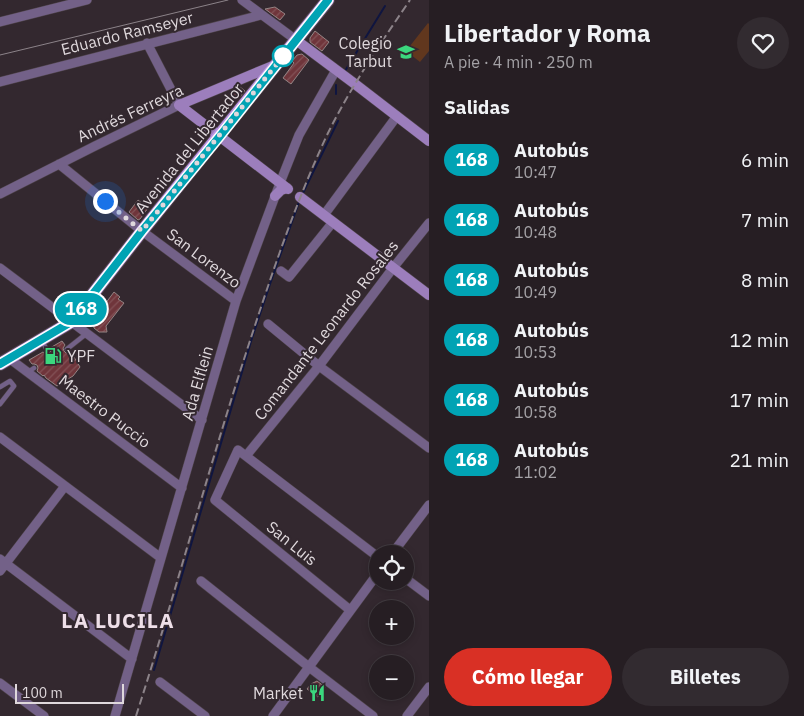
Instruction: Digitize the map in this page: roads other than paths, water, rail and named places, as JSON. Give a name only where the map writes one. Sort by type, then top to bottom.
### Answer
[{"type":"main road","name":"Avenida del Libertador","points":[[5,362],[44,345],[71,322],[328,0]]},
{"type":"street","points":[[0,22],[87,0]]},
{"type":"street","points":[[242,0],[429,141]]},
{"type":"street","name":"Eduardo Ramseyer","points":[[0,82],[261,15]]},
{"type":"street","points":[[147,43],[179,105],[285,184]]},
{"type":"street","name":"Andrés Ferreyra","points":[[0,194],[179,105],[276,65]]},
{"type":"street","points":[[275,196],[285,184],[299,135],[336,70]]},
{"type":"street","points":[[324,215],[397,116]]},
{"type":"street","name":"San Lorenzo","points":[[59,164],[142,231],[236,302]]},
{"type":"street","name":"Ada Elflein","points":[[115,716],[236,302],[275,196]]},
{"type":"street","points":[[300,197],[429,295]]},
{"type":"street","points":[[281,271],[289,277],[333,222]]},
{"type":"street","name":"Comandante Leonardo Rosales","points":[[246,456],[319,366],[429,223]]},
{"type":"street","points":[[0,268],[202,420]]},
{"type":"street","points":[[268,324],[319,366],[429,448]]},
{"type":"street","name":"Maestro Puccio","points":[[5,362],[31,370],[182,488]]},
{"type":"street","points":[[0,437],[160,558]]},
{"type":"street","name":"San Luis","points":[[246,456],[238,450],[215,500],[350,610]]},
{"type":"street","points":[[246,456],[369,550]]},
{"type":"street","points":[[0,572],[3,561],[64,486]]},
{"type":"street","points":[[399,545],[429,505]]},
{"type":"street","points":[[3,561],[132,659]]},
{"type":"street","points":[[201,581],[373,716]]},
{"type":"street","points":[[273,716],[369,585]]},
{"type":"street","points":[[414,585],[429,596]]},
{"type":"street","points":[[160,682],[205,716]]},
{"type":"street","points":[[0,683],[44,716]]},
{"type":"street","points":[[407,716],[429,687]]},
{"type":"lane","points":[[67,349],[86,334]]},
{"type":"lane","points":[[0,387],[10,382],[14,386],[0,404]]},
{"type":"waterway","points":[[345,71],[385,6]]},
{"type":"waterway","points":[[336,85],[336,94]]},
{"type":"waterway","points":[[302,195],[338,121]]},
{"type":"waterway","points":[[154,670],[252,338],[299,202]]},
{"type":"tram line","points":[[0,55],[228,0]]},
{"type":"railway","points":[[136,716],[232,398],[293,216],[327,135],[345,100],[410,0]]},
{"type":"place","name":"Colegio Tarbut","points":[[406,52]]},
{"type":"place","name":"YPF","points":[[53,356]]},
{"type":"place","name":"Market","points":[[317,693]]},
{"type":"district","name":"LA LUCILA","points":[[118,621]]}]
